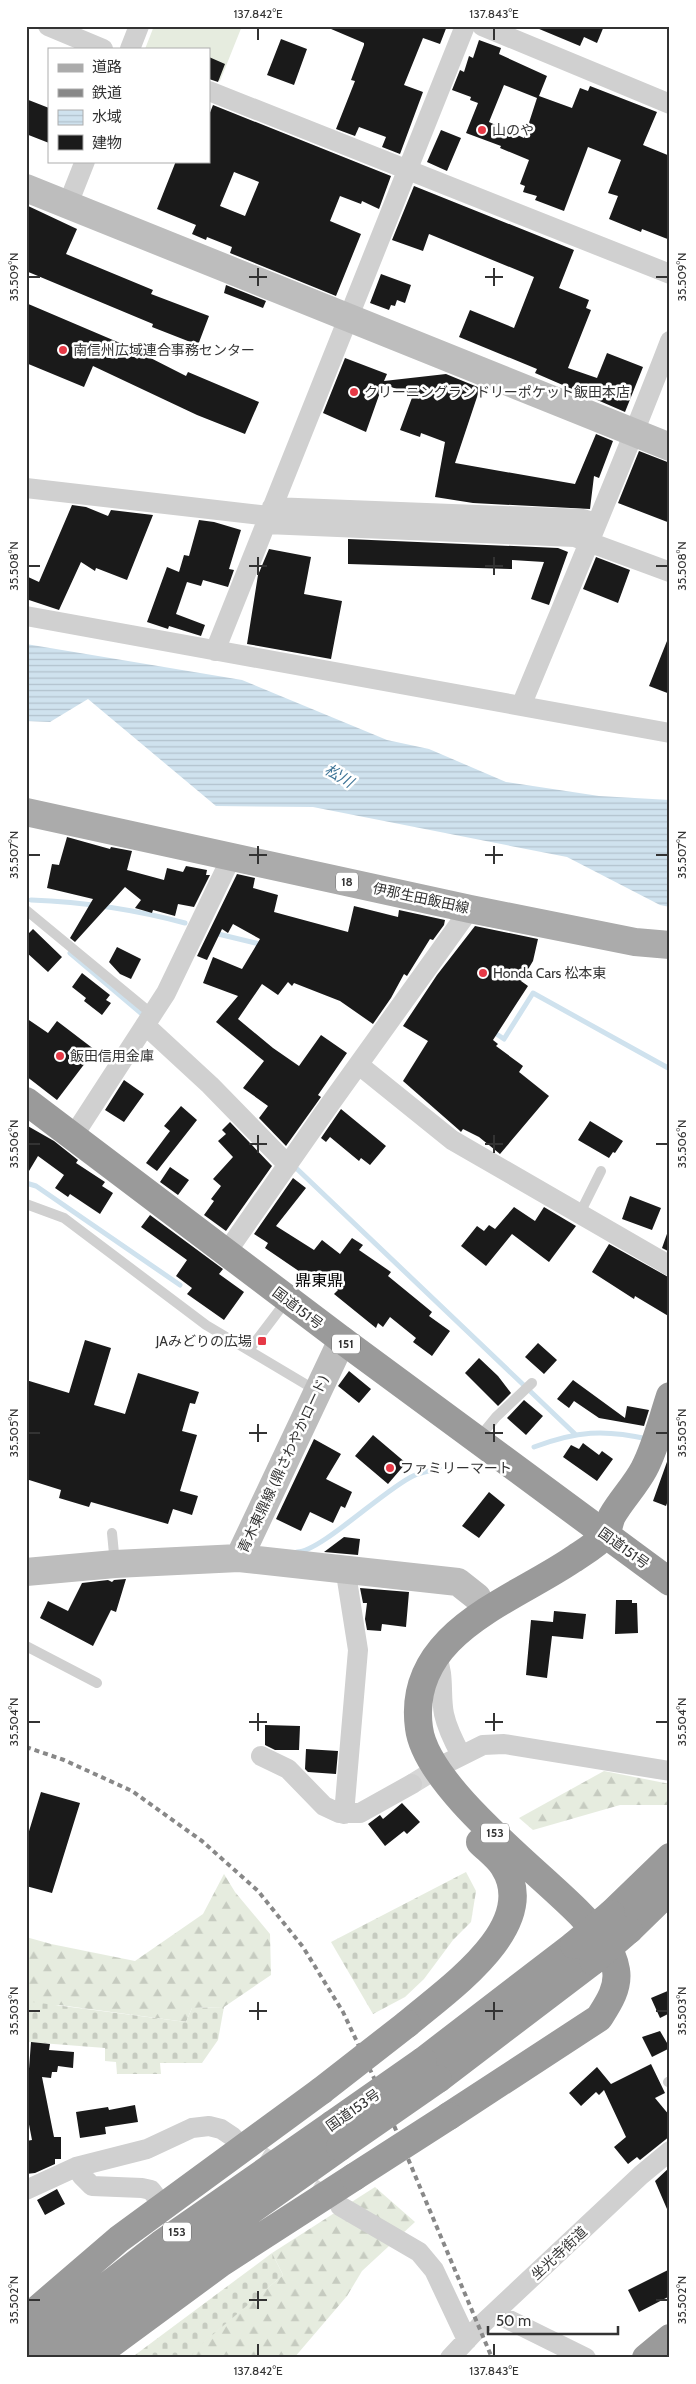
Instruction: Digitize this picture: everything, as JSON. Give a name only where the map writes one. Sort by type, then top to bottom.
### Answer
[{"type":"highway","name":"国道151号","points":[[26,1101],[72,1138],[477,1440],[603,1525],[670,1582]]},
{"type":"highway","name":"153","points":[[92,2358],[221,2263],[599,2018],[614,1995],[616,1971],[604,1940],[444,1781],[430,1762],[420,1739],[418,1714],[424,1676],[436,1655],[454,1635],[472,1621],[566,1564],[603,1525],[633,1488],[660,1438],[670,1396]]},
{"type":"highway","name":"153","points":[[26,2319],[119,2239],[321,2091],[407,2024],[476,1964],[499,1939],[507,1925],[512,1889],[504,1867],[446,1807],[422,1769],[412,1743],[408,1717],[415,1674],[429,1644],[450,1618],[477,1597],[558,1553],[603,1525]]},
{"type":"highway","name":"国道153号","points":[[620,1922],[670,1857]]},
{"type":"highway","name":"国道153号","points":[[53,2358],[120,2303],[337,2135],[430,2070],[584,1953],[620,1922],[670,1890]]},
{"type":"highway","name":"国道153号","points":[[26,2349],[161,2244],[337,2135]]},
{"type":"highway","points":[[646,2358],[670,2338]]},
{"type":"main road","name":"伊那生田飯田線","points":[[26,812],[470,909],[635,942],[670,946]]},
{"type":"street","points":[[48,26],[101,48]]},
{"type":"street","points":[[130,48],[139,26]]},
{"type":"street","points":[[215,651],[464,26]]},
{"type":"street","points":[[482,26],[670,104]]},
{"type":"street","points":[[210,91],[670,274]]},
{"type":"street","points":[[68,204],[85,162]]},
{"type":"street","points":[[26,188],[670,447]]},
{"type":"street","points":[[521,706],[592,532],[635,433],[670,341]]},
{"type":"street","points":[[26,488],[269,516],[575,537],[592,532],[670,572]]},
{"type":"street","points":[[26,616],[670,733]]},
{"type":"street","points":[[72,1138],[166,993],[232,856]]},
{"type":"street","points":[[226,1253],[470,909]]},
{"type":"street","points":[[149,1020],[288,1165]]},
{"type":"street","points":[[359,1065],[452,1140],[670,1266]]},
{"type":"street","name":"青木東鼎線 (鼎さわやかロード)","points":[[26,1572],[115,1564],[239,1558],[342,1340]]},
{"type":"street","points":[[239,1558],[349,1572],[458,1582],[477,1597]]},
{"type":"street","points":[[344,1814],[358,1650],[347,1580],[349,1572]]},
{"type":"street","points":[[436,1655],[442,1668],[444,1714],[461,1755]]},
{"type":"street","points":[[443,1765],[483,1745],[504,1744],[670,1771]]},
{"type":"street","points":[[261,1756],[288,1769],[324,1806],[344,1814],[360,1813],[412,1784]]},
{"type":"street","points":[[26,2190],[76,2167],[146,2149],[192,2128],[209,2126],[222,2129],[232,2137]]},
{"type":"street","name":"坐光寺街道","points":[[450,2358],[641,2175],[670,2151]]},
{"type":"street","points":[[76,2167],[92,2186],[150,2190],[164,2206]]},
{"type":"street","points":[[340,2206],[418,2252],[434,2270],[467,2340]]},
{"type":"street","points":[[495,2313],[586,2358]]},
{"type":"lane","points":[[26,910],[149,1020]]},
{"type":"lane","points":[[580,1213],[601,1171]]},
{"type":"lane","points":[[26,1204],[64,1218],[206,1324],[318,1392]]},
{"type":"lane","points":[[249,1350],[288,1300]]},
{"type":"lane","points":[[477,1440],[496,1417],[528,1386]]},
{"type":"lane","points":[[112,1533],[115,1564]]},
{"type":"lane","points":[[26,1646],[97,1683]]},
{"type":"green space","points":[[154,26],[242,26],[220,81],[210,76],[210,48],[145,48]]},
{"type":"green space","points":[[604,1771],[670,1784],[670,1805],[620,1805],[533,1830],[519,1818]]},
{"type":"green space","points":[[466,1872],[476,1891],[471,1922],[453,1940],[424,1979],[405,1997],[373,2014],[331,1942]]},
{"type":"green space","points":[[224,1874],[235,1892],[270,1934],[271,1975],[224,2007],[192,2008],[186,2022],[59,2005],[28,2010],[28,2042],[26,2044],[26,1937],[135,1961],[203,1914]]},
{"type":"green space","points":[[32,2002],[186,2022],[192,2008],[224,2007],[218,2040],[202,2063],[160,2063],[161,2074],[117,2074],[116,2062],[105,2061],[105,2048],[28,2042],[28,2010]]},
{"type":"green space","points":[[375,2187],[415,2222],[362,2271],[347,2296],[294,2358],[190,2358],[195,2349],[283,2275],[272,2253]]},
{"type":"green space","points":[[272,2253],[283,2275],[196,2349],[190,2358],[131,2358]]},
{"type":"water","name":"松川","points":[[26,644],[242,680],[387,740],[429,749],[506,782],[599,796],[670,800],[670,907],[660,905],[567,857],[313,807],[216,806],[88,699],[50,722],[26,721]]},
{"type":"building","points":[[324,26],[447,26],[440,44],[423,38],[404,85],[423,92],[400,154],[382,147],[386,137],[359,127],[355,136],[336,129],[355,81],[351,80],[364,43]]},
{"type":"building","points":[[532,26],[604,26],[597,43],[584,37],[580,46]]},
{"type":"building","points":[[281,39],[307,49],[294,85],[267,75]]},
{"type":"building","points":[[479,40],[501,48],[499,54],[547,76],[539,96],[572,108],[580,88],[588,91],[590,86],[657,112],[643,145],[670,156],[670,240],[642,229],[641,232],[609,219],[618,196],[608,193],[621,160],[588,147],[564,211],[535,200],[537,196],[523,192],[525,186],[520,184],[529,160],[500,148],[501,146],[466,133],[478,103],[470,100],[471,97],[452,90],[460,70],[464,72],[469,56],[473,58]],"holes":[[[504,85],[537,98],[524,138],[489,122]]]},
{"type":"building","points":[[210,57],[225,64],[218,82],[210,79]]},
{"type":"building","points":[[26,99],[48,108],[48,143],[26,134]]},
{"type":"building","points":[[213,105],[391,176],[379,209],[362,201],[361,204],[340,196],[330,221],[361,234],[336,296],[230,253],[232,247],[207,237],[206,240],[192,234],[196,225],[157,209],[176,162],[210,162],[210,112]],"holes":[[[234,172],[259,182],[245,216],[220,206]]]},
{"type":"building","points":[[441,130],[461,138],[447,171],[427,162]]},
{"type":"building","points":[[414,186],[574,250],[559,288],[589,300],[586,308],[591,310],[568,368],[597,378],[607,353],[643,367],[625,412],[535,373],[537,369],[459,337],[470,310],[514,328],[534,277],[429,234],[423,251],[392,240]]},
{"type":"building","points":[[26,205],[77,229],[66,254],[153,290],[151,294],[209,316],[198,345],[152,327],[153,324],[26,271]]},
{"type":"building","points":[[381,274],[411,285],[405,303],[397,300],[395,306],[391,305],[389,310],[370,303]]},
{"type":"building","points":[[226,285],[266,301],[263,308],[224,293]]},
{"type":"building","points":[[26,303],[127,346],[186,376],[188,372],[259,402],[245,434],[197,415],[93,366],[84,387],[26,363]]},
{"type":"building","points":[[345,358],[387,374],[384,381],[446,374],[480,388],[455,463],[575,484],[596,434],[613,441],[599,478],[594,476],[590,509],[473,503],[435,497],[445,442],[421,433],[420,437],[400,430],[413,395],[383,384],[366,432],[323,413]]},
{"type":"building","points":[[639,451],[670,463],[670,523],[618,503]]},
{"type":"building","points":[[72,505],[86,507],[108,516],[111,510],[153,515],[127,580],[96,568],[95,571],[81,562],[59,610],[26,599],[26,576],[39,582]]},
{"type":"building","points":[[199,520],[214,522],[241,530],[229,569],[234,570],[228,587],[203,580],[201,586],[187,582],[176,614],[205,625],[201,636],[169,626],[168,629],[147,622],[167,567],[179,572],[184,555],[189,556]]},
{"type":"building","points":[[348,539],[558,548],[568,552],[549,605],[531,599],[544,562],[512,560],[512,569],[348,564]]},
{"type":"building","points":[[269,549],[311,557],[304,594],[342,601],[331,659],[247,644],[258,575]]},
{"type":"building","points":[[596,557],[630,570],[618,603],[583,589]]},
{"type":"building","points":[[670,636],[670,694],[649,686]]},
{"type":"building","points":[[67,837],[110,849],[111,847],[132,851],[127,870],[164,880],[167,868],[183,872],[186,866],[207,870],[206,875],[210,875],[194,907],[178,904],[175,916],[153,910],[152,913],[135,908],[141,900],[125,887],[75,942],[70,938],[93,899],[47,888],[52,864],[59,865]]},
{"type":"building","points":[[237,874],[255,878],[253,888],[278,895],[274,912],[348,932],[354,906],[398,917],[399,910],[445,920],[444,925],[433,940],[430,939],[407,976],[404,974],[391,998],[373,1024],[340,1001],[294,983],[292,986],[288,982],[278,995],[262,984],[238,1019],[273,1048],[299,1066],[321,1035],[347,1053],[318,1095],[321,1097],[286,1146],[259,1118],[268,1106],[243,1088],[264,1061],[216,1022],[238,996],[203,983],[213,957],[242,969],[260,939],[233,924],[228,933],[222,929],[207,960],[197,956]]},
{"type":"building","points":[[475,926],[538,939],[533,961],[521,981],[528,986],[493,1040],[498,1044],[496,1046],[523,1066],[519,1072],[549,1096],[500,1154],[479,1137],[463,1129],[461,1132],[403,1081],[428,1041],[403,1026],[437,975]]},
{"type":"building","points":[[33,929],[62,957],[48,972],[26,952],[26,936]]},
{"type":"building","points":[[117,947],[141,959],[131,979],[120,974],[109,962]]},
{"type":"building","points":[[82,973],[110,995],[106,1000],[111,1003],[102,1015],[84,1001],[86,998],[72,987]]},
{"type":"building","name":"飯田信用金庫","points":[[26,1018],[48,1033],[57,1021],[95,1050],[57,1100],[26,1076]]},
{"type":"building","points":[[124,1080],[144,1094],[124,1122],[105,1110]]},
{"type":"building","points":[[181,1106],[197,1120],[157,1171],[146,1163],[170,1131],[164,1126]]},
{"type":"building","points":[[341,1109],[386,1146],[370,1165],[361,1158],[359,1161],[330,1137],[326,1142],[321,1138]]},
{"type":"building","points":[[590,1121],[623,1141],[609,1158],[578,1140]]},
{"type":"building","points":[[230,1122],[272,1166],[226,1231],[204,1215],[214,1201],[211,1199],[221,1186],[213,1179],[233,1157],[218,1141],[226,1134],[222,1130]]},
{"type":"building","points":[[26,1125],[54,1141],[78,1160],[76,1163],[105,1182],[102,1186],[113,1193],[100,1214],[70,1194],[68,1197],[55,1188],[64,1175],[38,1156],[26,1176]]},
{"type":"building","points":[[170,1167],[189,1180],[178,1195],[160,1182]]},
{"type":"building","points":[[293,1178],[306,1188],[276,1226],[314,1250],[322,1240],[340,1254],[352,1238],[363,1245],[359,1250],[391,1272],[388,1276],[432,1312],[429,1316],[450,1331],[432,1356],[413,1342],[416,1338],[390,1317],[383,1327],[378,1323],[376,1328],[334,1294],[338,1290],[314,1271],[309,1278],[265,1248],[268,1243],[254,1234]]},
{"type":"building","points":[[630,1196],[661,1208],[652,1230],[622,1219]]},
{"type":"building","points":[[514,1207],[535,1221],[544,1207],[576,1226],[549,1262],[512,1234],[486,1266],[461,1246],[477,1226],[484,1231],[489,1225],[495,1229]]},
{"type":"building","points":[[150,1215],[223,1269],[219,1274],[244,1292],[224,1320],[187,1294],[192,1288],[176,1276],[187,1260],[141,1227]]},
{"type":"building","points":[[668,1231],[670,1232],[670,1252],[662,1248]]},
{"type":"building","points":[[609,1244],[670,1278],[670,1317],[635,1296],[634,1299],[592,1272]]},
{"type":"building","points":[[85,1340],[111,1348],[94,1405],[125,1414],[138,1373],[199,1392],[195,1404],[190,1403],[182,1431],[197,1435],[180,1491],[198,1496],[192,1515],[173,1509],[168,1524],[91,1502],[89,1507],[59,1498],[61,1490],[26,1479],[26,1380],[69,1393]]},
{"type":"building","points":[[538,1343],[557,1360],[544,1374],[525,1357]]},
{"type":"building","points":[[479,1358],[498,1376],[511,1393],[498,1406],[465,1373]]},
{"type":"building","points":[[349,1371],[371,1389],[359,1403],[338,1386]]},
{"type":"building","points":[[573,1380],[625,1418],[627,1406],[649,1410],[644,1426],[599,1418],[574,1401],[569,1408],[557,1399]]},
{"type":"building","points":[[524,1400],[543,1416],[526,1435],[507,1418]]},
{"type":"building","points":[[373,1435],[406,1463],[388,1484],[355,1456]]},
{"type":"building","points":[[314,1439],[341,1454],[326,1479],[352,1492],[345,1508],[341,1506],[333,1523],[310,1512],[301,1531],[276,1519]]},
{"type":"building","points":[[583,1443],[599,1455],[602,1451],[613,1459],[597,1481],[563,1457],[571,1445],[579,1449]]},
{"type":"building","points":[[668,1459],[670,1495],[666,1506],[653,1501]]},
{"type":"building","points":[[489,1492],[505,1505],[479,1538],[462,1526]]},
{"type":"building","points":[[344,1537],[360,1539],[358,1555],[324,1552]]},
{"type":"building","points":[[126,1579],[116,1612],[111,1610],[93,1646],[40,1618],[48,1601],[68,1611],[82,1583],[108,1580],[112,1582],[114,1580]]},
{"type":"building","points":[[360,1588],[409,1592],[406,1627],[382,1624],[381,1631],[367,1630],[365,1619],[367,1603],[363,1603]]},
{"type":"building","points":[[616,1600],[632,1600],[632,1603],[637,1603],[638,1633],[615,1634]]},
{"type":"building","points":[[554,1611],[586,1614],[583,1639],[552,1636],[547,1678],[526,1675],[531,1620],[553,1622]]},
{"type":"building","points":[[265,1725],[300,1726],[299,1750],[275,1750],[265,1745]]},
{"type":"building","points":[[306,1749],[338,1751],[336,1774],[308,1772],[305,1769]]},
{"type":"building","points":[[41,1792],[80,1803],[52,1893],[26,1886],[26,1841]]},
{"type":"building","points":[[402,1803],[420,1822],[407,1834],[404,1831],[385,1846],[368,1824],[380,1815],[383,1819]]},
{"type":"building","points":[[670,1990],[670,2013],[660,2018],[651,1998]]},
{"type":"building","points":[[660,2031],[670,2048],[652,2057],[642,2037]]},
{"type":"building","points":[[31,2042],[50,2044],[49,2050],[74,2052],[73,2068],[58,2066],[57,2072],[52,2072],[51,2078],[42,2077],[54,2137],[61,2137],[61,2159],[55,2159],[55,2164],[35,2173],[26,2174],[26,2141],[32,2140],[26,2109]]},
{"type":"building","points":[[651,2064],[665,2093],[655,2098],[670,2116],[670,2136],[640,2160],[637,2157],[628,2164],[614,2147],[626,2137],[604,2090],[599,2095],[596,2092],[581,2106],[569,2093],[597,2067],[611,2084]]},
{"type":"building","points":[[135,2105],[138,2122],[105,2127],[106,2134],[80,2138],[76,2112],[108,2107],[109,2110]]},
{"type":"building","points":[[670,2167],[670,2216],[655,2181]]},
{"type":"building","points":[[57,2189],[65,2204],[45,2215],[37,2200]]},
{"type":"building","points":[[670,2269],[670,2296],[639,2312],[628,2290]]},
{"type":"waterway","points":[[31,900],[70,902],[108,907],[185,923]]},
{"type":"waterway","points":[[214,933],[264,945]]},
{"type":"waterway","points":[[70,953],[142,1014]]},
{"type":"waterway","points":[[492,1031],[504,1039],[533,993],[670,1069]]},
{"type":"waterway","points":[[295,1167],[575,1434]]},
{"type":"waterway","points":[[26,1183],[36,1186],[180,1285]]},
{"type":"waterway","points":[[534,1447],[564,1438],[591,1433],[618,1434],[648,1439]]},
{"type":"waterway","points":[[297,1552],[321,1542],[401,1483],[416,1475],[439,1468]]},
{"type":"tunnel","points":[[412,1784],[443,1765]]},
{"type":"tunnel","points":[[236,2140],[334,2202]]},
{"type":"railway","points":[[26,1747],[64,1760],[132,1791],[202,1841],[258,1891],[303,1947],[343,2012],[374,2078],[492,2358]]},
{"type":"place","name":"山のや","points":[[482,130]]},
{"type":"place","name":"南信州広域連合事務センター","points":[[63,350]]},
{"type":"place","name":"クリーニングランドリーポケット飯田本店","points":[[354,392]]},
{"type":"place","name":"Honda Cars 松本東","points":[[483,973]]},
{"type":"place","name":"飯田信用金庫","points":[[60,1056]]},
{"type":"place","name":"JAみどりの広場","points":[[262,1341]]},
{"type":"place","name":"ファミリーマート","points":[[390,1468]]},
{"type":"district","name":"鼎東鼎","points":[[319,1280]]}]
